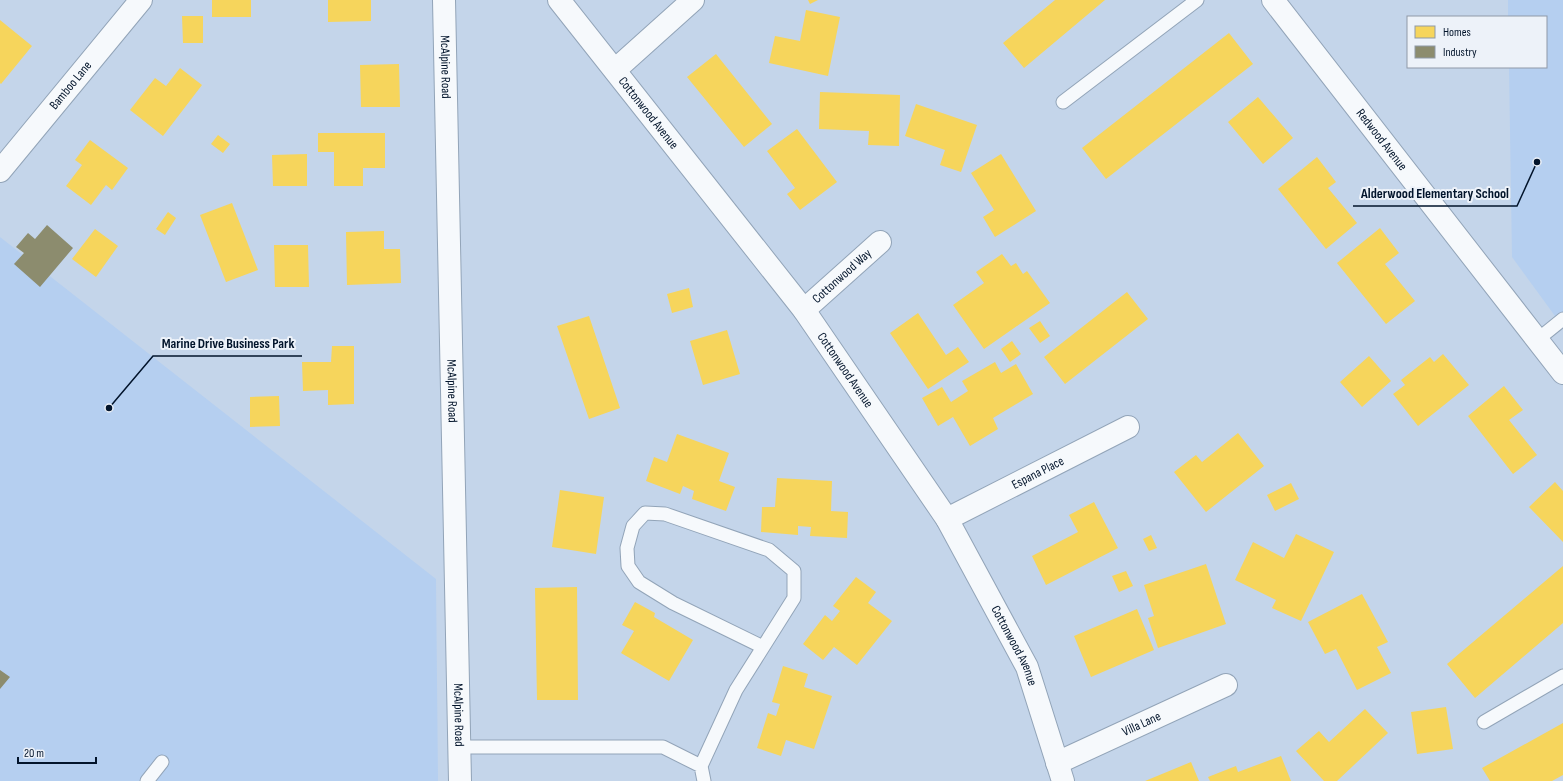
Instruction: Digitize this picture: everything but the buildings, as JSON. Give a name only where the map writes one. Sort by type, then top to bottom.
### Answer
[{"type":"street","name":"Bamboo Lane","points":[[0,171],[141,0]]},
{"type":"street","name":"McAlpine Road","points":[[444,0],[460,781]]},
{"type":"street","name":"Cottonwood Avenue","points":[[559,0],[804,310],[947,519],[1027,667],[1060,772]]},
{"type":"street","points":[[615,70],[693,0]]},
{"type":"street","name":"Redwood Avenue","points":[[1273,0],[1563,373]]},
{"type":"street","name":"Cottonwood Way","points":[[804,310],[880,242]]},
{"type":"street","name":"Espana Place","points":[[947,519],[1128,428]]},
{"type":"street","name":"Villa Lane","points":[[1060,772],[1226,685]]},
{"type":"lane","points":[[1063,102],[1197,0]]},
{"type":"lane","points":[[1537,340],[1563,319]]},
{"type":"lane","points":[[704,781],[701,766],[736,690],[764,647],[794,598],[794,571],[769,550],[665,514],[645,513],[633,526],[627,548],[628,566],[639,582],[673,603],[764,647]]},
{"type":"lane","points":[[1484,722],[1563,676]]},
{"type":"lane","points":[[460,747],[663,748],[701,766]]},
{"type":"lane","points":[[147,781],[162,762]]},
{"type":"shaded area","points":[[1508,0],[1563,0],[1563,327],[1512,257],[1509,68],[1547,68],[1547,16],[1508,16]]},
{"type":"shaded area","points":[[0,237],[436,579],[438,781],[0,781]]},
{"type":"place","name":"Alderwood Elementary School","points":[[1537,162]]},
{"type":"place","name":"Marine Drive Business Park","points":[[109,408]]}]
